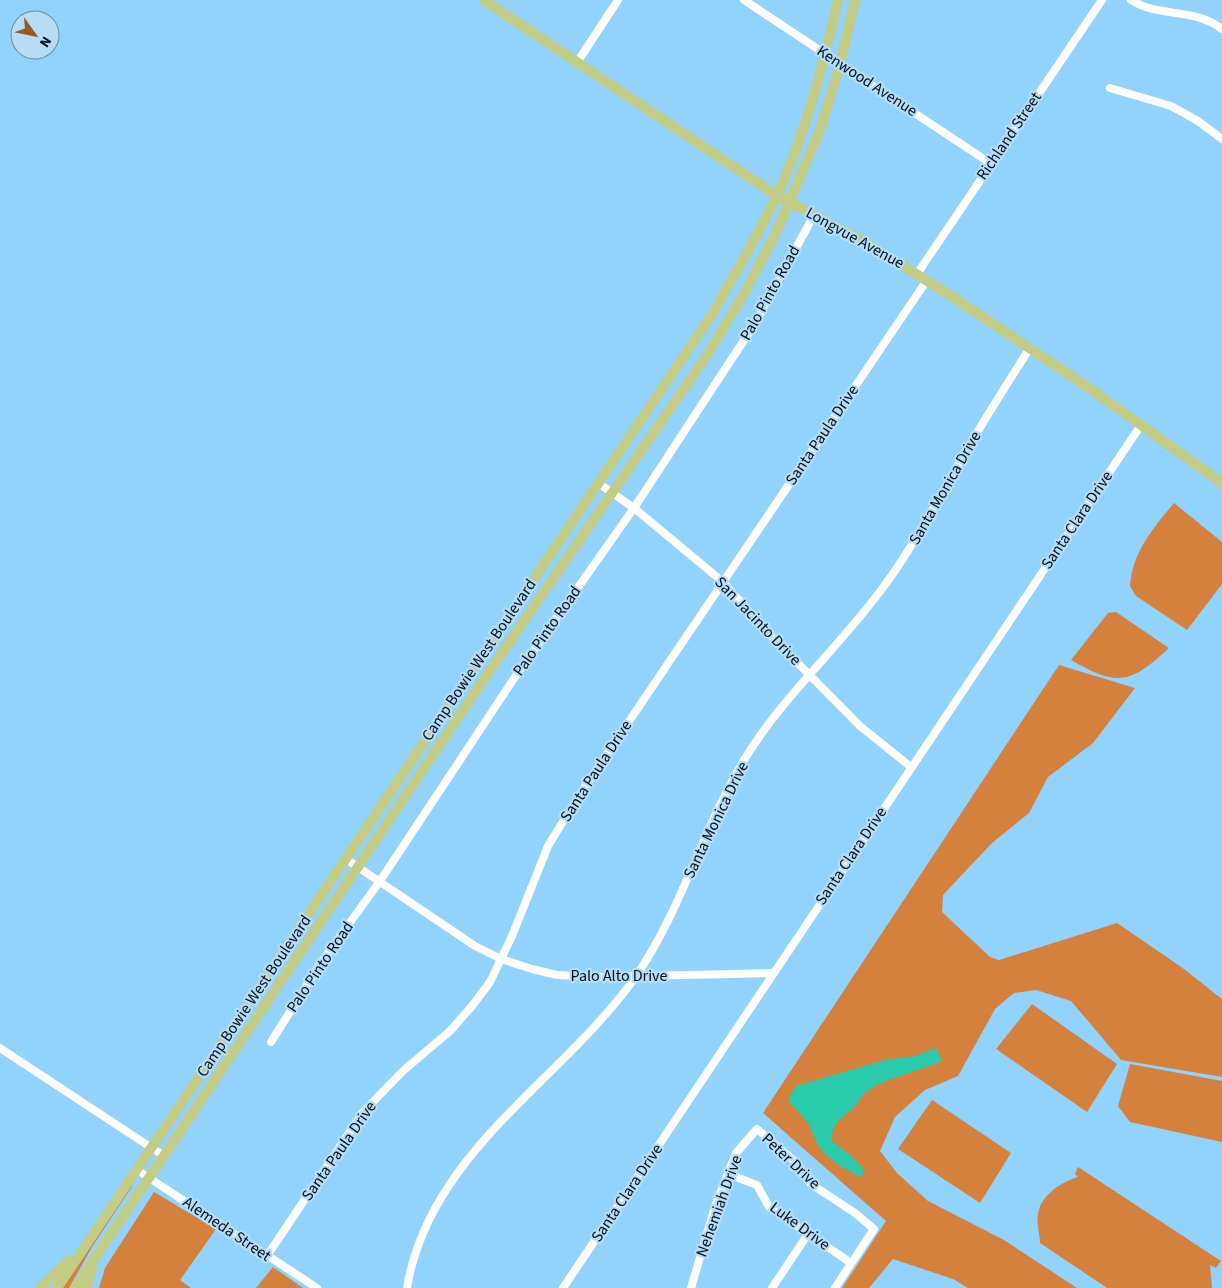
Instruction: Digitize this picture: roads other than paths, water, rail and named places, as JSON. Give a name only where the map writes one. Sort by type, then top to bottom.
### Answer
[{"type":"main road","name":"Longvue Avenue","points":[[484,0],[776,195],[927,280],[1030,348],[1222,483]]},
{"type":"main road","name":"Camp Bowie West Boulevard","points":[[57,1288],[712,313],[763,224],[776,195],[806,120],[826,54],[838,0]]},
{"type":"main road","name":"Camp Bowie West Boulevard","points":[[75,1288],[482,682],[712,347],[763,260],[790,202],[821,127],[840,64],[855,0]]},
{"type":"main road","points":[[470,673],[482,682]]},
{"type":"main road","points":[[40,1288],[59,1272],[94,1233]]},
{"type":"main road","points":[[86,1288],[95,1258]]},
{"type":"street","points":[[578,61],[618,0]]},
{"type":"street","name":"Kenwood Avenue","points":[[744,0],[990,163]]},
{"type":"street","name":"Richland Street","points":[[917,274],[990,163],[1102,0]]},
{"type":"street","points":[[1131,0],[1152,8],[1191,14],[1215,23],[1222,29]]},
{"type":"street","points":[[1110,88],[1171,106],[1198,121],[1222,139]]},
{"type":"street","name":"Palo Pinto Road","points":[[271,1042],[320,964],[380,881],[515,677],[634,508],[754,326],[814,215]]},
{"type":"street","name":"Santa Paula Drive","points":[[268,1256],[363,1112],[383,1090],[450,1031],[490,982],[548,846],[565,817],[927,280]]},
{"type":"street","name":"Santa Monica Drive","points":[[407,1288],[419,1245],[438,1204],[456,1175],[482,1141],[601,1021],[634,978],[665,928],[727,790],[745,759],[783,705],[886,584],[920,534],[959,462],[1030,348]]},
{"type":"street","name":"Santa Clara Drive","points":[[562,1288],[1141,425]]},
{"type":"street","name":"San Jacinto Drive","points":[[598,483],[634,508],[722,582],[860,726],[911,767]]},
{"type":"street","name":"Palo Alto Drive","points":[[346,859],[475,946],[501,959],[557,975],[634,978],[774,974]]},
{"type":"street","points":[[0,1048],[164,1156]]},
{"type":"street","name":"Nehemiah Drive","points":[[691,1288],[736,1153],[757,1129]]},
{"type":"street","name":"Peter Drive","points":[[757,1129],[798,1164],[811,1184],[855,1213],[874,1229],[851,1263]]},
{"type":"street","name":"Alemeda Street","points":[[137,1170],[317,1288]]},
{"type":"street","name":"Luke Drive","points":[[728,1174],[757,1185],[769,1207],[851,1263]]},
{"type":"street","points":[[772,1288],[808,1234]]},
{"type":"street","points":[[834,1288],[851,1263]]}]
